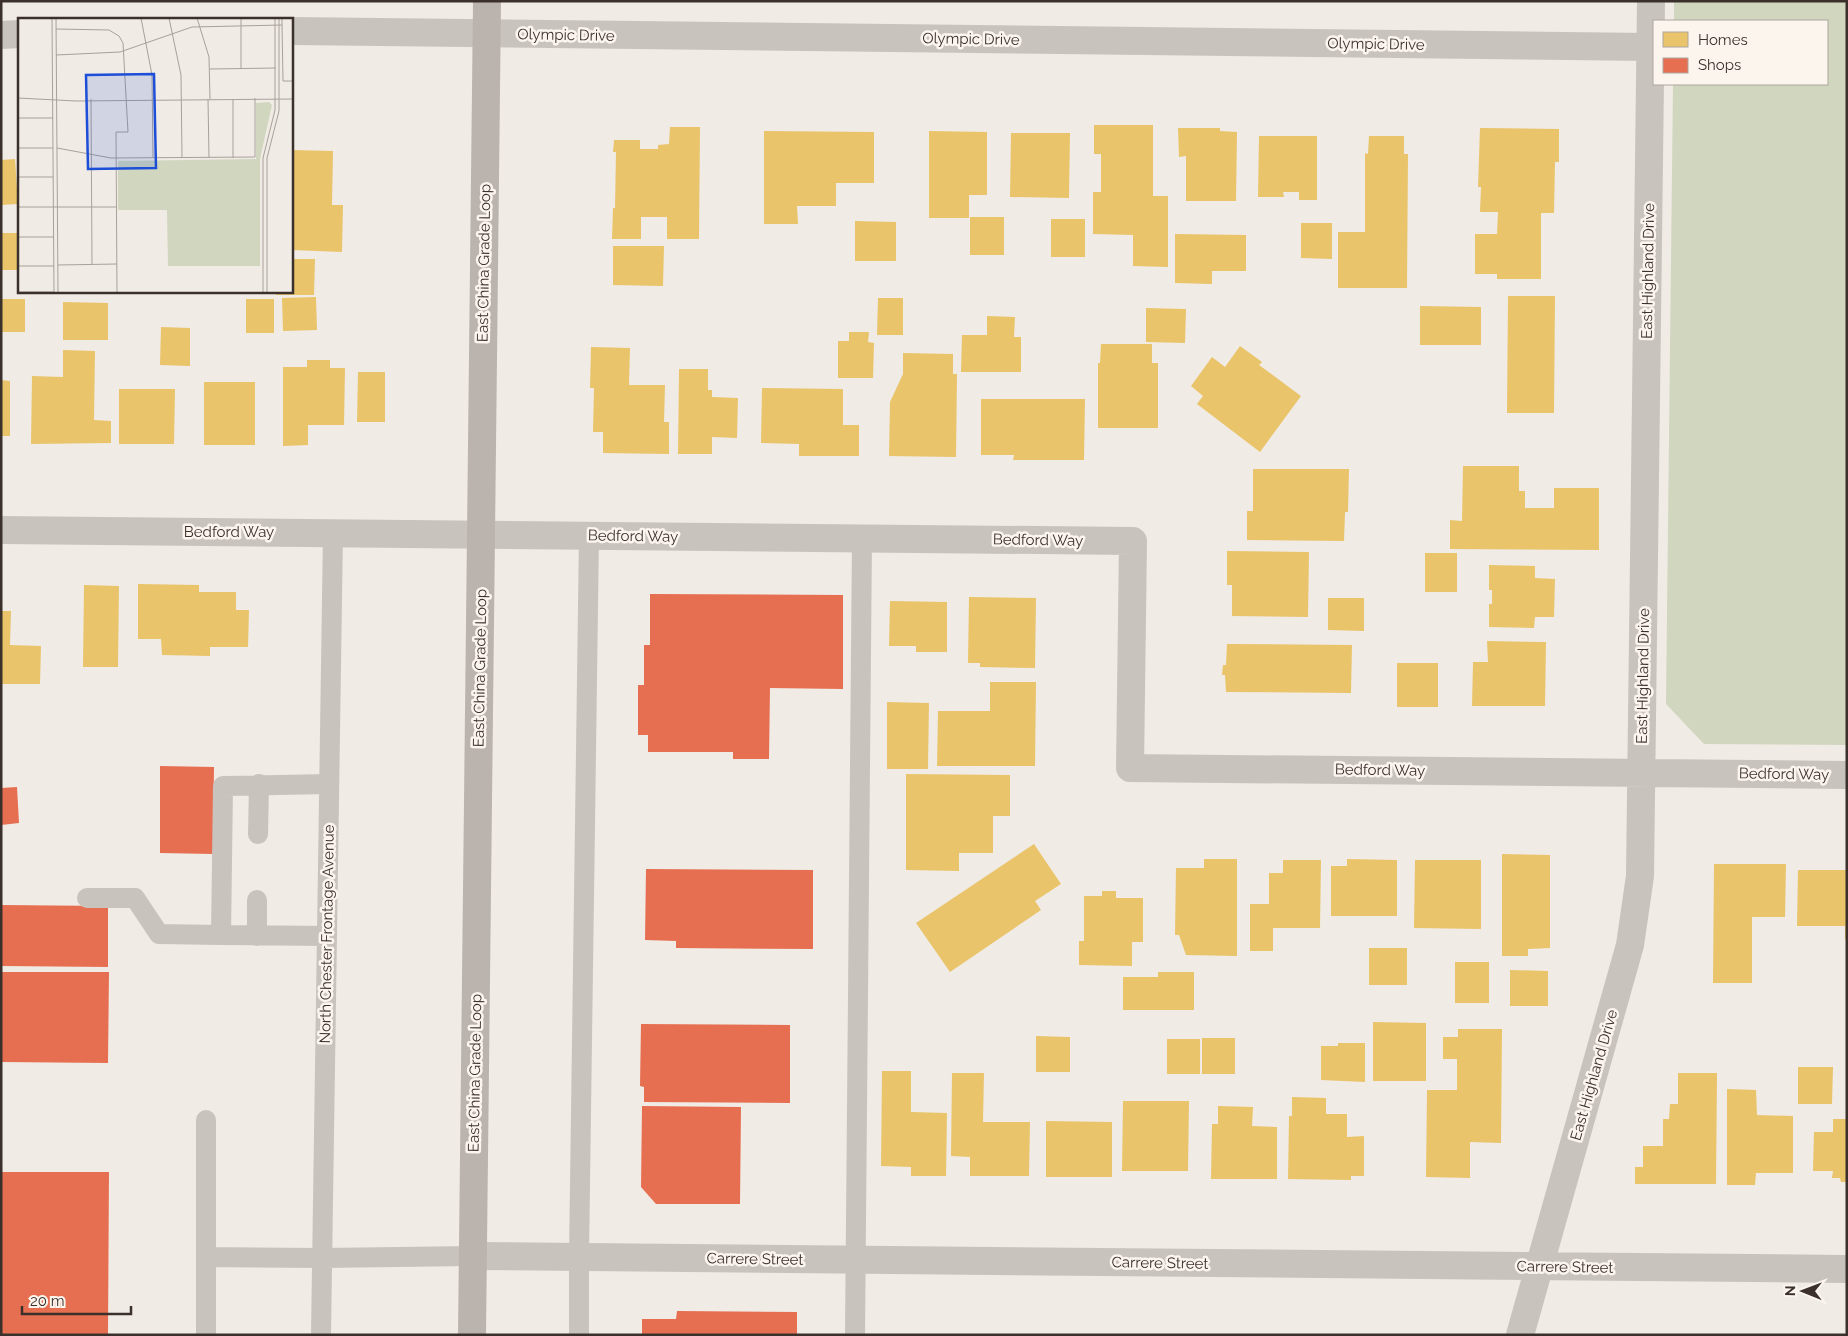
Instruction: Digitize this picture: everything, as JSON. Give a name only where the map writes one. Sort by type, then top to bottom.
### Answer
[{"type":"main road","name":"East China Grade Loop","points":[[472,1335],[487,1]]},
{"type":"street","name":"East Highland Drive","points":[[1520,1335],[1630,945],[1640,876],[1651,1]]},
{"type":"street","name":"Olympic Drive","points":[[292,31],[1650,47]]},
{"type":"street","points":[[1,35],[18,34]]},
{"type":"street","name":"Bedford Way","points":[[1,530],[1133,541],[1130,768],[1847,774]]},
{"type":"street","name":"Carrere Street","points":[[473,1256],[1847,1270]]},
{"type":"lane","name":"North Chester Frontage Avenue","points":[[322,1335],[333,532]]},
{"type":"lane","points":[[579,1335],[589,535]]},
{"type":"lane","points":[[855,1335],[862,538]]},
{"type":"lane","points":[[258,834],[259,784]]},
{"type":"lane","points":[[220,935],[222,786],[329,784]]},
{"type":"lane","points":[[87,898],[135,898],[159,934],[327,936]]},
{"type":"lane","points":[[257,900],[257,936]]},
{"type":"lane","points":[[206,1120],[206,1335]]},
{"type":"lane","points":[[206,1257],[473,1256]]},
{"type":"green space","points":[[1674,1],[1847,1],[1847,745],[1704,744],[1666,704],[1673,85],[1828,85],[1828,20],[1674,20]]},
{"type":"building: Homes","points":[[1094,125],[1153,125],[1153,196],[1168,196],[1168,267],[1133,266],[1133,235],[1093,234],[1093,192],[1101,192],[1101,154],[1094,154]]},
{"type":"building: Homes","points":[[670,127],[700,127],[699,239],[667,239],[667,217],[641,217],[641,239],[612,239],[613,208],[615,208],[616,152],[613,152],[614,140],[640,140],[640,149],[658,149],[658,145],[669,144]]},
{"type":"building: Homes","points":[[1178,128],[1220,128],[1220,131],[1237,132],[1236,201],[1186,201],[1186,156],[1179,157]]},
{"type":"building: Homes","points":[[1480,128],[1559,129],[1559,162],[1555,162],[1554,213],[1541,213],[1541,279],[1497,279],[1497,274],[1475,274],[1475,234],[1497,234],[1498,212],[1480,212],[1481,187],[1478,187]]},
{"type":"building: Homes","points":[[764,131],[874,132],[874,183],[836,183],[836,206],[797,206],[798,224],[764,224]]},
{"type":"building: Homes","points":[[929,131],[987,132],[987,195],[969,195],[969,218],[929,218]]},
{"type":"building: Homes","points":[[1011,133],[1070,133],[1069,198],[1010,197]]},
{"type":"building: Homes","points":[[1259,136],[1317,136],[1317,200],[1299,200],[1299,192],[1283,192],[1284,197],[1258,197]]},
{"type":"building: Homes","points":[[1369,136],[1404,136],[1404,154],[1408,154],[1407,288],[1338,288],[1338,232],[1365,232],[1365,153],[1368,154]]},
{"type":"building: Homes","points":[[292,150],[333,151],[332,205],[343,205],[342,252],[292,250]]},
{"type":"building: Homes","points":[[15,159],[18,204],[1,205],[1,160]]},
{"type":"building: Homes","points":[[970,217],[1004,217],[1004,255],[970,255]]},
{"type":"building: Homes","points":[[1051,219],[1085,219],[1085,257],[1051,257]]},
{"type":"building: Homes","points":[[855,221],[896,222],[896,261],[855,261]]},
{"type":"building: Homes","points":[[1301,223],[1332,223],[1332,259],[1301,258]]},
{"type":"building: Homes","points":[[1,233],[18,233],[18,270],[1,270]]},
{"type":"building: Homes","points":[[1175,234],[1246,235],[1246,271],[1212,271],[1212,284],[1175,283]]},
{"type":"building: Homes","points":[[613,246],[664,246],[663,286],[613,285]]},
{"type":"building: Homes","points":[[292,259],[315,259],[314,295],[276,295],[276,292],[292,292]]},
{"type":"building: Homes","points":[[1508,296],[1555,296],[1554,413],[1507,413]]},
{"type":"building: Homes","points":[[316,297],[317,330],[283,331],[282,298]]},
{"type":"building: Homes","points":[[878,298],[903,298],[903,335],[877,335]]},
{"type":"building: Homes","points":[[1,299],[25,299],[25,332],[1,332]]},
{"type":"building: Homes","points":[[246,299],[274,299],[274,333],[246,333]]},
{"type":"building: Homes","points":[[63,302],[108,303],[108,340],[63,340]]},
{"type":"building: Homes","points":[[1420,306],[1481,307],[1481,345],[1420,345]]},
{"type":"building: Homes","points":[[1146,308],[1186,309],[1185,343],[1146,342]]},
{"type":"building: Homes","points":[[987,316],[1015,317],[1014,337],[1021,337],[1021,372],[961,372],[962,335],[987,335]]},
{"type":"building: Homes","points":[[161,327],[190,328],[190,366],[160,365]]},
{"type":"building: Homes","points":[[849,332],[869,332],[868,342],[874,343],[873,378],[838,378],[838,341],[849,341]]},
{"type":"building: Homes","points":[[1101,344],[1152,344],[1152,363],[1158,363],[1158,428],[1098,428],[1098,363],[1100,363]]},
{"type":"building: Homes","points":[[1240,346],[1262,362],[1259,365],[1301,396],[1260,452],[1197,404],[1203,396],[1191,386],[1212,357],[1225,367]]},
{"type":"building: Homes","points":[[591,347],[630,348],[629,385],[665,385],[664,422],[669,422],[669,454],[603,453],[603,432],[593,432],[594,388],[590,388]]},
{"type":"building: Homes","points":[[63,350],[95,351],[94,420],[111,421],[111,443],[31,444],[32,376],[63,377]]},
{"type":"building: Homes","points":[[903,353],[953,354],[953,374],[957,374],[956,457],[889,456],[890,402],[903,374]]},
{"type":"building: Homes","points":[[307,360],[330,360],[330,368],[345,368],[344,425],[308,425],[308,445],[283,446],[283,367],[307,367]]},
{"type":"building: Homes","points":[[679,369],[708,369],[708,390],[712,390],[712,397],[738,398],[737,438],[712,437],[712,454],[678,454]]},
{"type":"building: Homes","points":[[358,372],[385,372],[385,422],[357,422]]},
{"type":"building: Homes","points":[[1,380],[10,381],[10,436],[1,436]]},
{"type":"building: Homes","points":[[204,382],[255,382],[255,445],[204,445]]},
{"type":"building: Homes","points":[[762,388],[843,389],[843,425],[859,425],[859,456],[799,456],[799,444],[761,443]]},
{"type":"building: Homes","points":[[119,389],[175,389],[174,444],[119,444]]},
{"type":"building: Homes","points":[[981,399],[1085,399],[1084,460],[1013,460],[1014,455],[981,455]]},
{"type":"building: Homes","points":[[1463,466],[1519,466],[1519,491],[1525,491],[1525,508],[1554,508],[1554,488],[1599,488],[1599,550],[1450,549],[1450,520],[1462,521]]},
{"type":"building: Homes","points":[[1253,469],[1349,469],[1348,512],[1345,512],[1344,541],[1247,540],[1247,511],[1253,511]]},
{"type":"building: Homes","points":[[1227,551],[1309,552],[1308,617],[1232,616],[1232,585],[1227,585]]},
{"type":"building: Homes","points":[[1425,553],[1457,553],[1457,592],[1425,592]]},
{"type":"building: Homes","points":[[1489,565],[1535,566],[1535,578],[1555,579],[1554,617],[1535,617],[1534,628],[1489,627],[1489,604],[1492,604],[1492,590],[1489,590]]},
{"type":"building: Homes","points":[[138,584],[199,585],[199,592],[236,592],[236,610],[249,610],[248,647],[210,647],[210,656],[162,655],[161,639],[138,639]]},
{"type":"building: Homes","points":[[84,585],[119,586],[118,667],[83,667]]},
{"type":"building: Homes","points":[[969,597],[1036,598],[1035,668],[980,667],[980,663],[968,663]]},
{"type":"building: Homes","points":[[1328,598],[1364,598],[1364,631],[1328,630]]},
{"type":"building: Homes","points":[[890,601],[947,602],[947,652],[916,652],[916,646],[889,646]]},
{"type":"building: Homes","points":[[1,611],[11,611],[10,645],[41,646],[40,684],[1,684]]},
{"type":"building: Homes","points":[[1487,641],[1546,642],[1545,706],[1472,706],[1473,662],[1488,662]]},
{"type":"building: Homes","points":[[1227,644],[1352,645],[1351,693],[1226,692],[1225,675],[1222,675],[1223,665],[1226,665]]},
{"type":"building: Homes","points":[[1397,663],[1438,663],[1438,707],[1397,707]]},
{"type":"building: Homes","points":[[990,682],[1036,682],[1035,766],[937,766],[938,711],[990,711]]},
{"type":"building: Homes","points":[[887,702],[929,703],[928,769],[887,769]]},
{"type":"building: Homes","points":[[906,774],[1010,775],[1010,816],[993,816],[993,853],[959,853],[959,871],[906,870]]},
{"type":"building: Homes","points":[[1034,844],[1061,884],[1035,901],[1041,910],[950,972],[916,923]]},
{"type":"building: Homes","points":[[1502,854],[1550,855],[1550,948],[1528,949],[1528,956],[1502,956]]},
{"type":"building: Homes","points":[[1204,859],[1237,859],[1237,956],[1186,955],[1179,935],[1175,935],[1176,868],[1204,868]]},
{"type":"building: Homes","points":[[1347,859],[1397,860],[1397,916],[1331,916],[1331,866],[1347,866]]},
{"type":"building: Homes","points":[[1283,860],[1321,860],[1320,928],[1273,928],[1273,951],[1250,951],[1250,904],[1269,904],[1269,873],[1283,873]]},
{"type":"building: Homes","points":[[1415,860],[1481,860],[1481,929],[1414,928]]},
{"type":"building: Homes","points":[[1714,864],[1786,864],[1785,917],[1752,917],[1752,983],[1713,983]]},
{"type":"building: Homes","points":[[1798,870],[1847,870],[1847,939],[1845,939],[1845,926],[1797,926]]},
{"type":"building: Homes","points":[[1102,891],[1116,891],[1116,898],[1143,898],[1143,942],[1132,942],[1132,966],[1079,965],[1079,941],[1084,941],[1084,896],[1102,896]]},
{"type":"building: Homes","points":[[1369,948],[1407,948],[1407,985],[1369,985]]},
{"type":"building: Homes","points":[[1455,962],[1489,962],[1489,1003],[1455,1003]]},
{"type":"building: Homes","points":[[1510,970],[1548,971],[1548,1006],[1510,1006]]},
{"type":"building: Homes","points":[[1158,972],[1194,972],[1194,1010],[1123,1010],[1123,977],[1158,977]]},
{"type":"building: Homes","points":[[1373,1022],[1426,1023],[1426,1081],[1373,1081]]},
{"type":"building: Homes","points":[[1458,1029],[1502,1029],[1501,1143],[1470,1142],[1470,1178],[1426,1177],[1427,1090],[1457,1090],[1457,1059],[1443,1059],[1443,1037],[1458,1037]]},
{"type":"building: Homes","points":[[1036,1036],[1070,1037],[1070,1072],[1036,1072]]},
{"type":"building: Homes","points":[[1202,1038],[1235,1038],[1235,1074],[1202,1074]]},
{"type":"building: Homes","points":[[1167,1039],[1200,1039],[1200,1074],[1167,1074]]},
{"type":"building: Homes","points":[[1338,1043],[1365,1043],[1365,1082],[1321,1080],[1321,1046],[1338,1046]]},
{"type":"building: Homes","points":[[1798,1067],[1833,1067],[1832,1104],[1798,1104]]},
{"type":"building: Homes","points":[[882,1071],[911,1071],[911,1112],[947,1113],[946,1176],[911,1176],[911,1167],[881,1166]]},
{"type":"building: Homes","points":[[952,1073],[984,1073],[983,1122],[1030,1122],[1029,1176],[970,1176],[970,1157],[951,1156]]},
{"type":"building: Homes","points":[[1678,1073],[1717,1073],[1716,1184],[1635,1184],[1635,1167],[1643,1167],[1643,1146],[1663,1146],[1663,1119],[1669,1119],[1670,1104],[1678,1104]]},
{"type":"building: Homes","points":[[1727,1089],[1756,1090],[1757,1115],[1793,1116],[1793,1173],[1756,1173],[1755,1185],[1727,1185]]},
{"type":"building: Homes","points":[[1292,1097],[1326,1098],[1326,1114],[1347,1114],[1347,1137],[1364,1136],[1364,1176],[1351,1176],[1351,1180],[1288,1179],[1289,1116],[1292,1116]]},
{"type":"building: Homes","points":[[1123,1101],[1189,1101],[1188,1171],[1122,1171]]},
{"type":"building: Homes","points":[[1218,1106],[1253,1107],[1252,1126],[1277,1127],[1277,1179],[1211,1179],[1212,1124],[1218,1124]]},
{"type":"building: Homes","points":[[1833,1119],[1847,1119],[1847,1182],[1841,1182],[1840,1178],[1832,1178],[1833,1171],[1813,1171],[1814,1132],[1833,1132]]},
{"type":"building: Homes","points":[[1046,1121],[1112,1122],[1112,1177],[1046,1177]]},
{"type":"building: Shops","points":[[650,594],[843,595],[843,689],[770,688],[769,759],[733,759],[733,752],[648,752],[648,735],[638,735],[638,685],[644,685],[644,645],[650,645]]},
{"type":"building: Shops","points":[[160,766],[214,767],[213,854],[160,853]]},
{"type":"building: Shops","points":[[17,787],[19,823],[1,825],[1,788]]},
{"type":"building: Shops","points":[[646,869],[813,870],[813,949],[676,948],[676,941],[645,940]]},
{"type":"building: Shops","points":[[1,905],[108,906],[108,967],[1,966]]},
{"type":"building: Shops","points":[[1,972],[109,972],[108,1063],[1,1062]]},
{"type":"building: Shops","points":[[641,1024],[790,1025],[790,1103],[644,1102],[644,1087],[640,1086]]},
{"type":"building: Shops","points":[[642,1106],[741,1107],[740,1204],[656,1204],[641,1187]]},
{"type":"building: Shops","points":[[1,1172],[109,1172],[108,1335],[1,1335]]},
{"type":"building: Shops","points":[[677,1311],[797,1312],[797,1335],[642,1335],[642,1319],[676,1319]]}]
